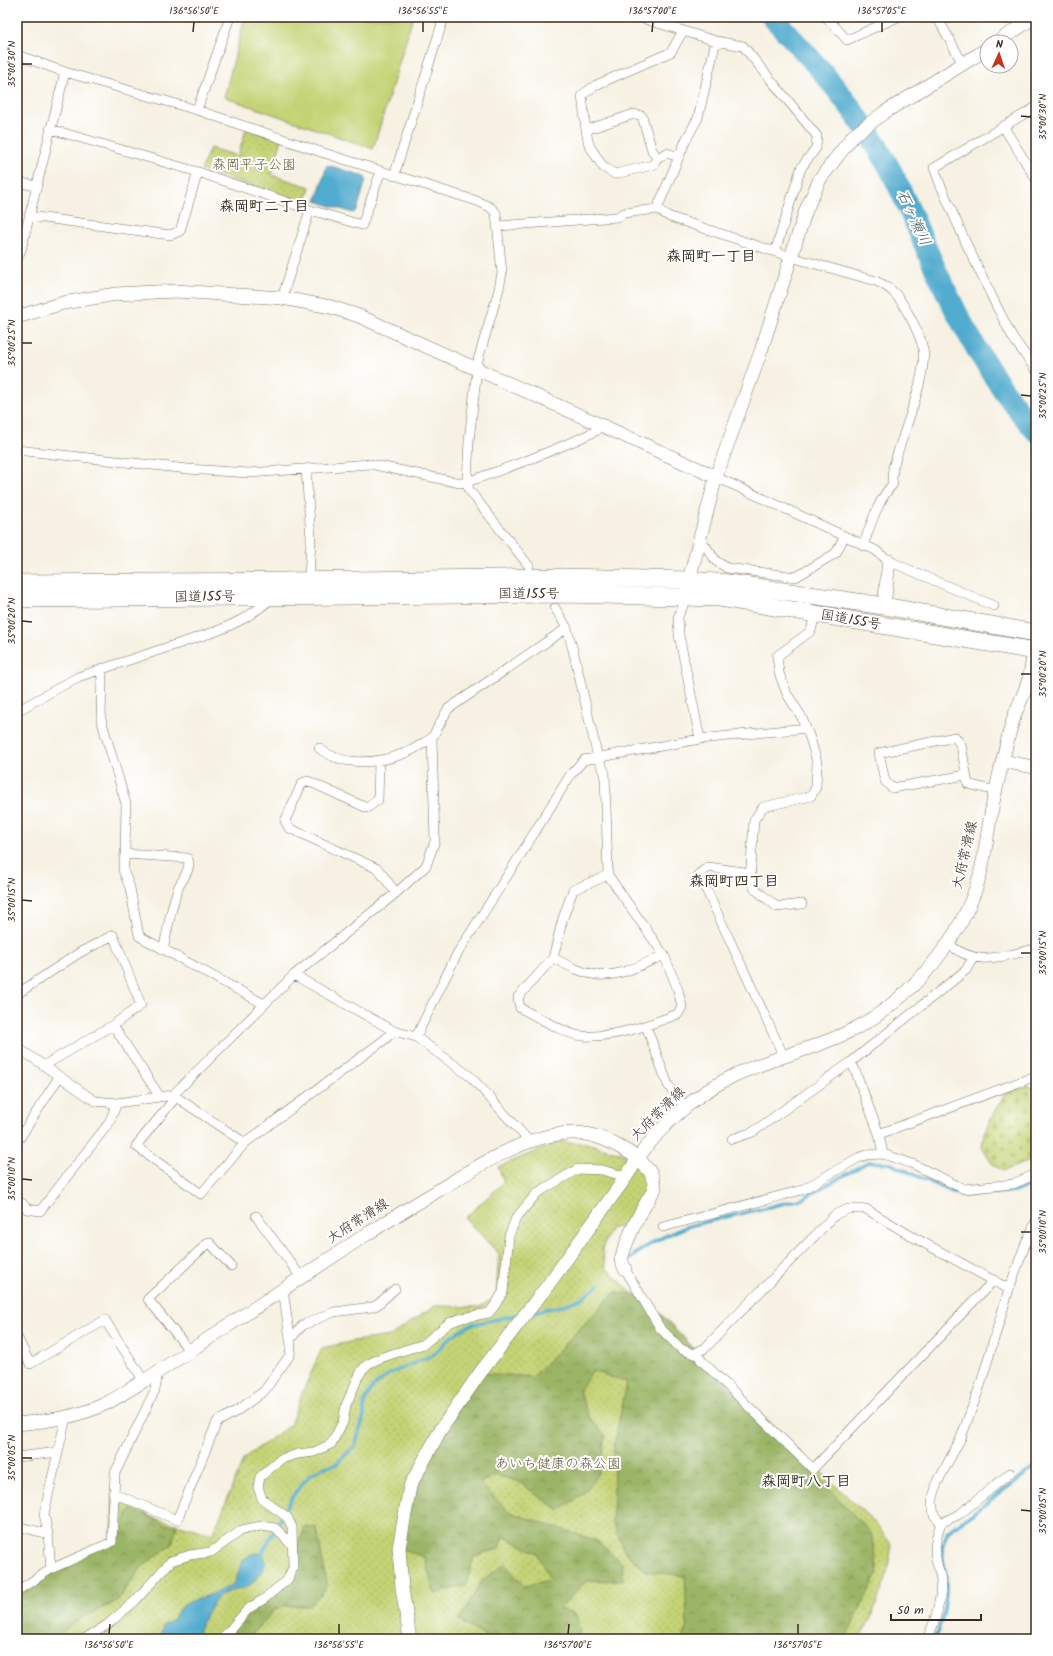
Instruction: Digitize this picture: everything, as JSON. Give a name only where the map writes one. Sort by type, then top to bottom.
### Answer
[{"type":"highway","name":"国道155号","points":[[17,583],[562,577],[689,580],[729,583],[884,606],[1036,633]]},
{"type":"highway","name":"国道155号","points":[[17,599],[563,594],[720,598],[1035,649]]},
{"type":"street","points":[[197,110],[230,17]]},
{"type":"street","points":[[394,176],[444,17]]},
{"type":"street","points":[[638,17],[716,41],[743,46],[817,136],[816,148],[801,168],[775,252]]},
{"type":"street","points":[[826,17],[847,40],[898,17]]},
{"type":"street","points":[[937,17],[963,64]]},
{"type":"street","points":[[1009,34],[1036,17]]},
{"type":"street","points":[[679,157],[668,153],[657,158],[653,165],[615,174],[603,167],[589,145],[582,95],[586,91],[671,52],[683,31]]},
{"type":"street","points":[[657,209],[686,140],[698,118],[716,41]]},
{"type":"street","points":[[700,739],[679,634],[678,618],[687,597],[689,580],[716,477],[761,351],[806,210],[820,179],[853,136],[885,112],[979,54]]},
{"type":"street","points":[[17,55],[64,72],[197,110],[394,176],[463,196],[490,207],[496,213],[502,273],[476,370],[469,441],[467,482],[469,490],[529,566]]},
{"type":"street","points":[[17,259],[21,250],[64,72]]},
{"type":"street","points":[[1036,107],[934,168],[966,243],[1000,313],[1013,338],[1036,370]]},
{"type":"street","points":[[586,130],[634,114],[642,116],[652,150],[657,158]]},
{"type":"street","points":[[1003,126],[1036,179]]},
{"type":"street","points":[[50,129],[198,172],[310,210],[362,225],[381,171]]},
{"type":"street","points":[[29,216],[170,236],[180,231],[198,172]]},
{"type":"street","points":[[17,182],[36,186]]},
{"type":"street","points":[[498,226],[617,217],[624,213],[657,209],[670,217],[791,257],[876,281],[889,287],[904,304],[917,329],[923,350],[922,373],[893,468],[893,484],[886,492],[878,508],[863,546]]},
{"type":"street","points":[[282,298],[310,210]]},
{"type":"street","points":[[17,317],[63,303],[116,294],[176,291],[282,298],[331,307],[359,316],[716,477],[863,546],[875,550],[889,561],[994,606]]},
{"type":"street","points":[[17,450],[188,469],[242,473],[306,470],[370,464],[460,483],[512,467],[556,450],[596,431],[599,425]]},
{"type":"street","points":[[306,470],[311,538],[309,580]]},
{"type":"street","points":[[698,543],[704,544],[716,561],[727,568],[796,577],[836,553],[844,537]]},
{"type":"street","points":[[884,606],[889,561]]},
{"type":"street","points":[[17,711],[78,677],[217,631],[254,614],[274,596]]},
{"type":"street","points":[[555,608],[567,628],[598,758],[605,773],[608,875],[664,955],[678,990],[682,1007],[678,1014],[646,1026],[610,1034],[581,1036],[520,1008],[518,997],[553,958],[563,918],[573,890],[608,875]]},
{"type":"street","points":[[802,904],[777,907],[755,889],[750,880],[754,820],[763,807],[811,796],[816,787],[817,762],[801,716],[787,694],[779,673],[777,656],[811,631],[815,614]]},
{"type":"street","points":[[394,1031],[245,1143],[201,1194],[136,1146],[175,1096],[294,975],[396,893],[426,866],[435,841],[432,738],[448,709],[567,628]]},
{"type":"street","name":"大府常滑線","points":[[17,1424],[66,1418],[107,1403],[158,1372],[399,1214],[473,1169],[507,1151],[557,1134],[571,1133],[604,1138],[638,1158],[646,1146],[685,1107],[700,1095],[734,1075],[851,1031],[892,1005],[926,972],[948,944],[968,907],[980,876],[1003,761],[1015,716],[1029,679],[1035,649]]},
{"type":"street","points":[[102,668],[101,719],[126,804],[125,854],[123,870],[130,888],[139,936],[162,950],[264,1004]]},
{"type":"street","points":[[416,1037],[456,954],[571,774],[584,760],[700,739],[806,728]]},
{"type":"street","points":[[966,775],[892,788],[885,781],[880,754],[955,737],[961,745],[968,784],[996,791]]},
{"type":"street","points":[[319,748],[327,755],[342,760],[379,761],[405,753],[432,738]]},
{"type":"street","points":[[379,761],[378,800],[367,808],[308,780],[302,783],[285,821],[289,828],[378,869],[396,893]]},
{"type":"street","points":[[1003,761],[1033,767],[1036,766]]},
{"type":"street","points":[[125,854],[187,858],[189,861],[189,866],[178,888],[162,950]]},
{"type":"street","points":[[751,873],[708,867],[699,874],[784,1057]]},
{"type":"street","points":[[17,994],[79,953],[113,935],[141,1005],[114,1025],[45,1065]]},
{"type":"street","points":[[948,944],[959,953],[980,959],[1036,949]]},
{"type":"street","points":[[553,958],[575,969],[597,975],[624,972],[664,955]]},
{"type":"street","points":[[732,1139],[753,1132],[851,1062],[966,970],[973,958]]},
{"type":"street","points":[[294,975],[394,1031],[416,1037],[471,1077],[530,1142]]},
{"type":"street","points":[[114,1025],[160,1097]]},
{"type":"street","points":[[646,1026],[668,1085],[685,1107]]},
{"type":"street","points":[[17,1047],[95,1101],[117,1103],[175,1096],[245,1143]]},
{"type":"street","points":[[851,1062],[856,1070],[879,1134],[883,1154]]},
{"type":"street","points":[[879,1134],[896,1126],[1036,1076]]},
{"type":"street","points":[[17,1142],[59,1077]]},
{"type":"street","points":[[19,1203],[27,1209],[40,1210],[109,1123],[117,1103]]},
{"type":"street","points":[[663,1227],[802,1190],[858,1158],[867,1155],[883,1154],[913,1164],[964,1188],[1012,1184],[1036,1174]]},
{"type":"street","points":[[410,1639],[402,1588],[399,1548],[410,1486],[441,1429],[484,1366],[534,1303],[626,1177],[638,1158],[650,1173],[655,1188],[635,1222],[625,1245],[621,1260],[660,1328],[681,1349],[694,1354],[705,1348],[836,1214],[848,1208],[866,1209],[913,1238],[1009,1289]]},
{"type":"street","points":[[222,1639],[248,1609],[264,1599],[288,1579],[293,1567],[292,1527],[287,1517],[262,1499],[258,1487],[260,1477],[281,1459],[298,1454],[314,1452],[331,1444],[343,1422],[346,1405],[357,1380],[362,1370],[368,1364],[382,1357],[424,1344],[449,1323],[462,1318],[489,1313],[503,1292],[509,1236],[516,1218],[536,1193],[578,1169],[602,1170],[626,1177]]},
{"type":"street","points":[[256,1216],[301,1277]]},
{"type":"street","points":[[941,1523],[934,1515],[932,1502],[937,1483],[961,1438],[982,1379],[1009,1289],[1025,1245],[1036,1221]]},
{"type":"street","points":[[190,1350],[148,1299],[209,1242],[231,1266]]},
{"type":"street","points":[[697,1352],[701,1360],[813,1470],[994,1280]]},
{"type":"street","points":[[113,1493],[177,1520],[217,1422],[237,1411],[264,1391],[290,1355],[290,1338],[283,1289]]},
{"type":"street","points":[[290,1338],[303,1325],[334,1312],[377,1305],[395,1289]]},
{"type":"street","points":[[17,1337],[30,1364],[105,1320],[144,1381]]},
{"type":"street","points":[[17,1591],[51,1569],[112,1542],[114,1532],[113,1493],[115,1473],[155,1390],[158,1372]]},
{"type":"street","points":[[51,1569],[48,1534],[44,1514],[66,1418]]},
{"type":"street","points":[[17,1457],[58,1452]]},
{"type":"street","points":[[927,1639],[933,1627],[938,1609],[941,1580],[935,1550],[936,1538],[941,1523],[960,1514],[1010,1473]]},
{"type":"street","points":[[17,1526],[48,1534]]},
{"type":"street","points":[[84,1639],[107,1625],[135,1601],[171,1561],[190,1555],[211,1552],[242,1530],[261,1526],[276,1528],[292,1545]]},
{"type":"green space","points":[[245,17],[413,17],[373,149],[224,97]]},
{"type":"green space","name":"森岡平子公園","points":[[246,129],[282,139],[272,175],[310,187],[306,202],[201,170],[210,148],[238,156]]},
{"type":"green space","points":[[1029,1086],[1036,1090],[1036,1159],[1003,1171],[993,1165],[982,1148],[984,1133],[1005,1094]]},
{"type":"green space","name":"あいち健康の森公園","points":[[559,1142],[586,1143],[638,1158],[655,1188],[635,1222],[610,1229],[602,1249],[606,1268],[874,1522],[892,1545],[886,1579],[870,1620],[859,1639],[17,1639],[112,1542],[113,1493],[154,1518],[213,1534],[244,1458],[290,1425],[322,1348],[354,1341],[390,1336],[435,1306],[480,1307],[496,1296],[499,1254],[465,1218],[504,1182],[498,1167]]},
{"type":"green space","points":[[615,1292],[643,1295],[871,1533],[878,1573],[845,1639],[682,1639],[687,1625],[685,1576],[645,1571],[625,1552],[612,1521],[614,1497],[613,1451],[627,1382],[592,1371],[579,1391],[589,1417],[605,1435],[600,1470],[585,1492],[559,1511],[518,1481],[495,1475],[480,1483],[509,1512],[598,1541],[622,1563],[623,1580],[586,1581],[559,1609],[576,1614],[581,1639],[490,1639],[459,1621],[482,1580],[505,1564],[524,1586],[550,1580],[537,1553],[503,1536],[499,1549],[474,1556],[466,1585],[435,1594],[424,1557],[399,1548],[410,1486],[480,1373],[533,1377]]},
{"type":"green space","points":[[131,1509],[154,1518],[163,1524],[177,1526],[172,1544],[142,1567],[117,1601],[78,1620],[54,1639],[17,1639],[17,1595],[51,1569],[112,1542]]},
{"type":"green space","points":[[305,1526],[317,1528],[327,1588],[309,1606],[283,1606],[274,1610],[249,1639],[223,1639],[248,1609],[288,1579]]},
{"type":"water","points":[[327,165],[364,176],[366,180],[357,210],[353,213],[316,201]]},
{"type":"water","points":[[254,1553],[262,1554],[266,1561],[262,1571],[252,1583],[242,1589],[230,1591],[217,1599],[209,1609],[200,1626],[197,1639],[156,1639],[161,1635],[164,1625],[173,1620],[179,1609],[189,1602],[215,1593],[234,1584],[244,1559]]},
{"type":"waterway","name":"石ヶ瀬川","points":[[772,17],[835,88],[864,126],[877,146],[907,204],[955,310],[1005,393],[1036,431]]},
{"type":"waterway","points":[[630,1259],[658,1240],[689,1226],[802,1199],[868,1162],[889,1163],[954,1193],[966,1195],[1016,1191],[1036,1183]]},
{"type":"waterway","points":[[532,1312],[561,1306],[583,1298],[599,1285]]},
{"type":"waterway","points":[[260,1557],[292,1497],[302,1484],[311,1474],[324,1467],[335,1465],[355,1446],[364,1416],[364,1404],[371,1389],[389,1374],[433,1355],[452,1336],[470,1325],[520,1314]]},
{"type":"waterway","points":[[934,1639],[940,1624],[945,1602],[946,1578],[942,1551],[948,1532],[1036,1466]]},
{"type":"district","name":"森岡町二丁目","points":[[264,207]]},
{"type":"district","name":"森岡町一丁目","points":[[711,257]]},
{"type":"district","name":"森岡町四丁目","points":[[734,882]]},
{"type":"district","name":"森岡町八丁目","points":[[806,1482]]}]
